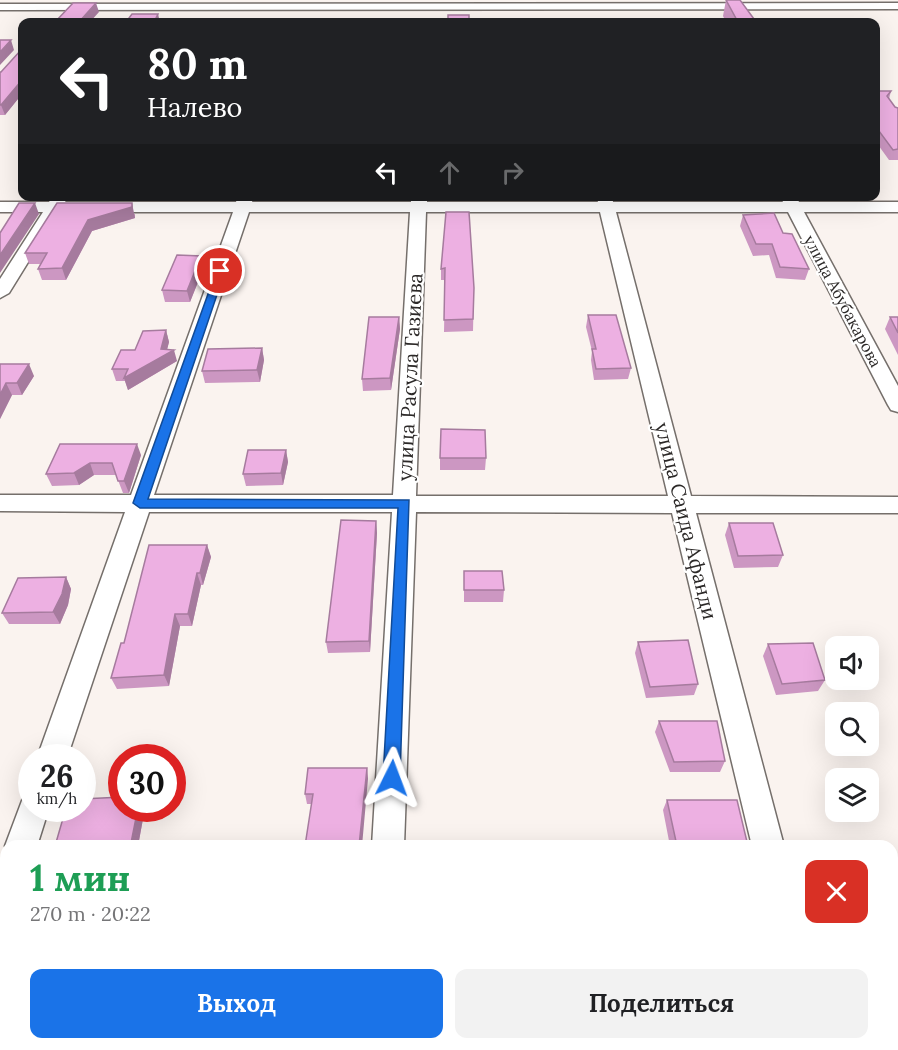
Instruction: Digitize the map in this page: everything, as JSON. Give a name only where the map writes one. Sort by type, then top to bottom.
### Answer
[{"type":"street","points":[[0,7],[556,7],[616,3],[687,6],[778,3],[898,6]]},
{"type":"street","points":[[687,6],[694,18]]},
{"type":"street","points":[[51,18],[61,7]]},
{"type":"street","points":[[172,18],[179,7]]},
{"type":"street","points":[[308,18],[312,7]]},
{"type":"street","points":[[427,18],[428,7]]},
{"type":"street","points":[[556,7],[559,18]]},
{"type":"street","points":[[0,207],[57,202],[791,202],[898,207]]},
{"type":"street","points":[[0,293],[57,202]]},
{"type":"street","points":[[56,744],[244,202]]},
{"type":"street","name":"улица Расула Газиева","points":[[388,840],[418,202]]},
{"type":"street","name":"улица Саида Афанди","points":[[606,202],[766,840]]},
{"type":"street","name":"улица Абубакарова","points":[[791,202],[898,405]]},
{"type":"street","points":[[0,503],[898,505]]},
{"type":"street","points":[[23,840],[29,822]]},
{"type":"building","points":[[726,0],[740,0],[753,18],[736,18]]},
{"type":"building","points":[[73,3],[96,3],[83,18],[59,18]]},
{"type":"building","points":[[132,14],[158,14],[156,18],[129,18]]},
{"type":"building","points":[[448,15],[469,15],[469,18],[448,18]]},
{"type":"building","points":[[0,40],[11,40],[0,52]]},
{"type":"building","points":[[18,53],[18,85],[0,105],[0,72]]},
{"type":"building","points":[[880,91],[891,91],[887,96],[898,108],[898,149],[893,150],[880,132]]},
{"type":"building","points":[[19,203],[35,203],[0,255],[0,233]]},
{"type":"building","points":[[57,203],[132,203],[132,207],[88,220],[62,268],[38,269],[47,253],[25,253]]},
{"type":"building","points":[[446,212],[469,212],[474,288],[473,319],[444,320],[445,268],[441,269]]},
{"type":"building","points":[[774,213],[783,233],[792,234],[809,269],[780,267],[772,244],[756,244],[743,215]]},
{"type":"building","points":[[177,255],[201,256],[187,291],[162,290]]},
{"type":"building","points":[[588,315],[616,315],[631,368],[596,369],[592,349],[596,349]]},
{"type":"building","points":[[369,317],[399,317],[390,378],[362,379]]},
{"type":"building","points":[[890,317],[898,317],[898,333]]},
{"type":"building","points":[[166,330],[161,349],[174,350],[124,378],[128,369],[112,369],[121,350],[135,350],[143,331]]},
{"type":"building","points":[[262,348],[257,370],[202,371],[208,349]]},
{"type":"building","points":[[0,364],[29,364],[17,383],[6,383],[0,395]]},
{"type":"building","points":[[441,429],[485,430],[486,458],[440,458]]},
{"type":"building","points":[[60,444],[137,444],[124,481],[118,481],[112,463],[90,463],[74,473],[46,474]]},
{"type":"building","points":[[248,450],[286,450],[281,473],[243,474]]},
{"type":"building","points":[[341,520],[376,521],[369,641],[326,642]]},
{"type":"building","points":[[729,523],[773,523],[783,555],[738,556]]},
{"type":"building","points":[[149,545],[207,545],[200,573],[197,573],[188,614],[175,614],[164,675],[111,678],[121,643],[124,643]]},
{"type":"building","points":[[464,571],[502,571],[504,590],[464,590]]},
{"type":"building","points":[[66,577],[62,594],[53,612],[2,613],[18,578]]},
{"type":"building","points":[[688,640],[698,684],[650,687],[638,642]]},
{"type":"building","points":[[813,643],[825,680],[782,684],[768,644]]},
{"type":"building","points":[[659,721],[717,721],[725,761],[674,762]]},
{"type":"building","points":[[308,768],[367,768],[360,840],[306,840],[313,794],[305,794]]},
{"type":"building","points":[[96,798],[108,798],[108,822],[135,822],[132,840],[57,840],[62,822],[96,822]]},
{"type":"building","points":[[667,800],[737,800],[747,840],[676,840]]},
{"type":"route","points":[[220,271],[140,503],[405,504],[392,778]]}]
